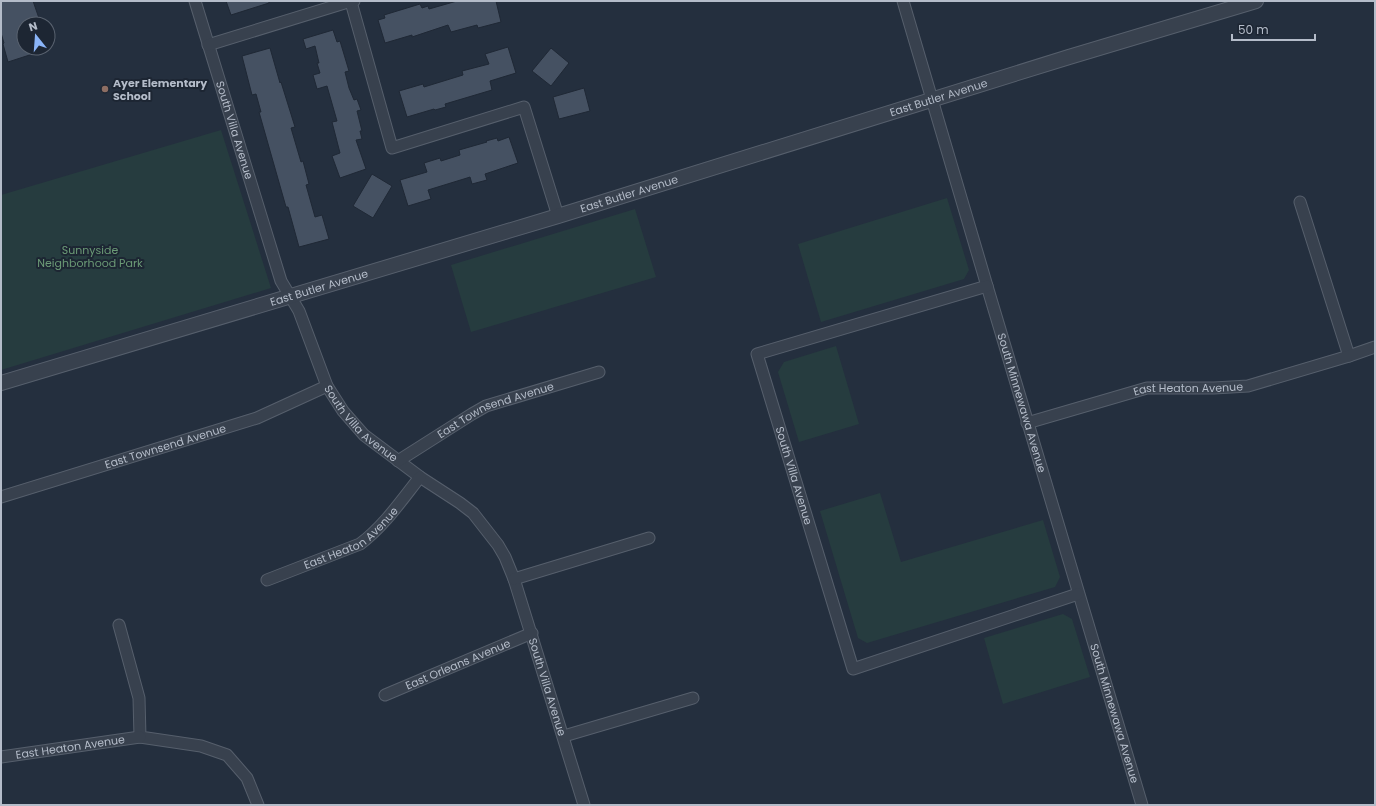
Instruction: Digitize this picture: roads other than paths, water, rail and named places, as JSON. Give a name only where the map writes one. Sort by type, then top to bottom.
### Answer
[{"type":"street","name":"South Villa Avenue","points":[[195,1],[282,281],[299,311],[327,386],[334,399],[364,435],[420,477],[460,503],[472,514],[498,545],[505,557],[514,579],[532,633],[584,805]]},
{"type":"street","points":[[208,45],[352,1],[392,148],[524,107],[558,216]]},
{"type":"street","name":"South Minnewawa Avenue","points":[[903,1],[1027,423],[1142,805]]},
{"type":"street","name":"East Butler Avenue","points":[[1,383],[558,216],[1069,57],[1256,1]]},
{"type":"street","points":[[1300,202],[1349,356]]},
{"type":"street","name":"South Villa Avenue","points":[[987,286],[757,354],[759,361],[853,669],[1078,594]]},
{"type":"street","name":"East Heaton Avenue","points":[[1027,423],[1147,388],[1214,388],[1248,386],[1375,347]]},
{"type":"street","name":"East Townsend Avenue","points":[[398,461],[486,406],[599,372]]},
{"type":"street","name":"East Townsend Avenue","points":[[1,497],[257,418],[327,386]]},
{"type":"street","name":"East Heaton Avenue","points":[[267,580],[360,544],[371,536],[386,521],[420,477]]},
{"type":"street","points":[[514,579],[649,538]]},
{"type":"street","points":[[119,624],[139,698],[140,737]]},
{"type":"street","name":"East Orleans Avenue","points":[[385,695],[532,633]]},
{"type":"street","points":[[564,736],[693,698]]},
{"type":"street","name":"East Heaton Avenue","points":[[1,757],[140,737],[201,746],[227,755],[247,778],[258,805]]},
{"type":"place","name":"Ayer Elementary School","points":[[105,89]]},
{"type":"park label","name":"Sunnyside Neighborhood Park","points":[[90,256]]}]
